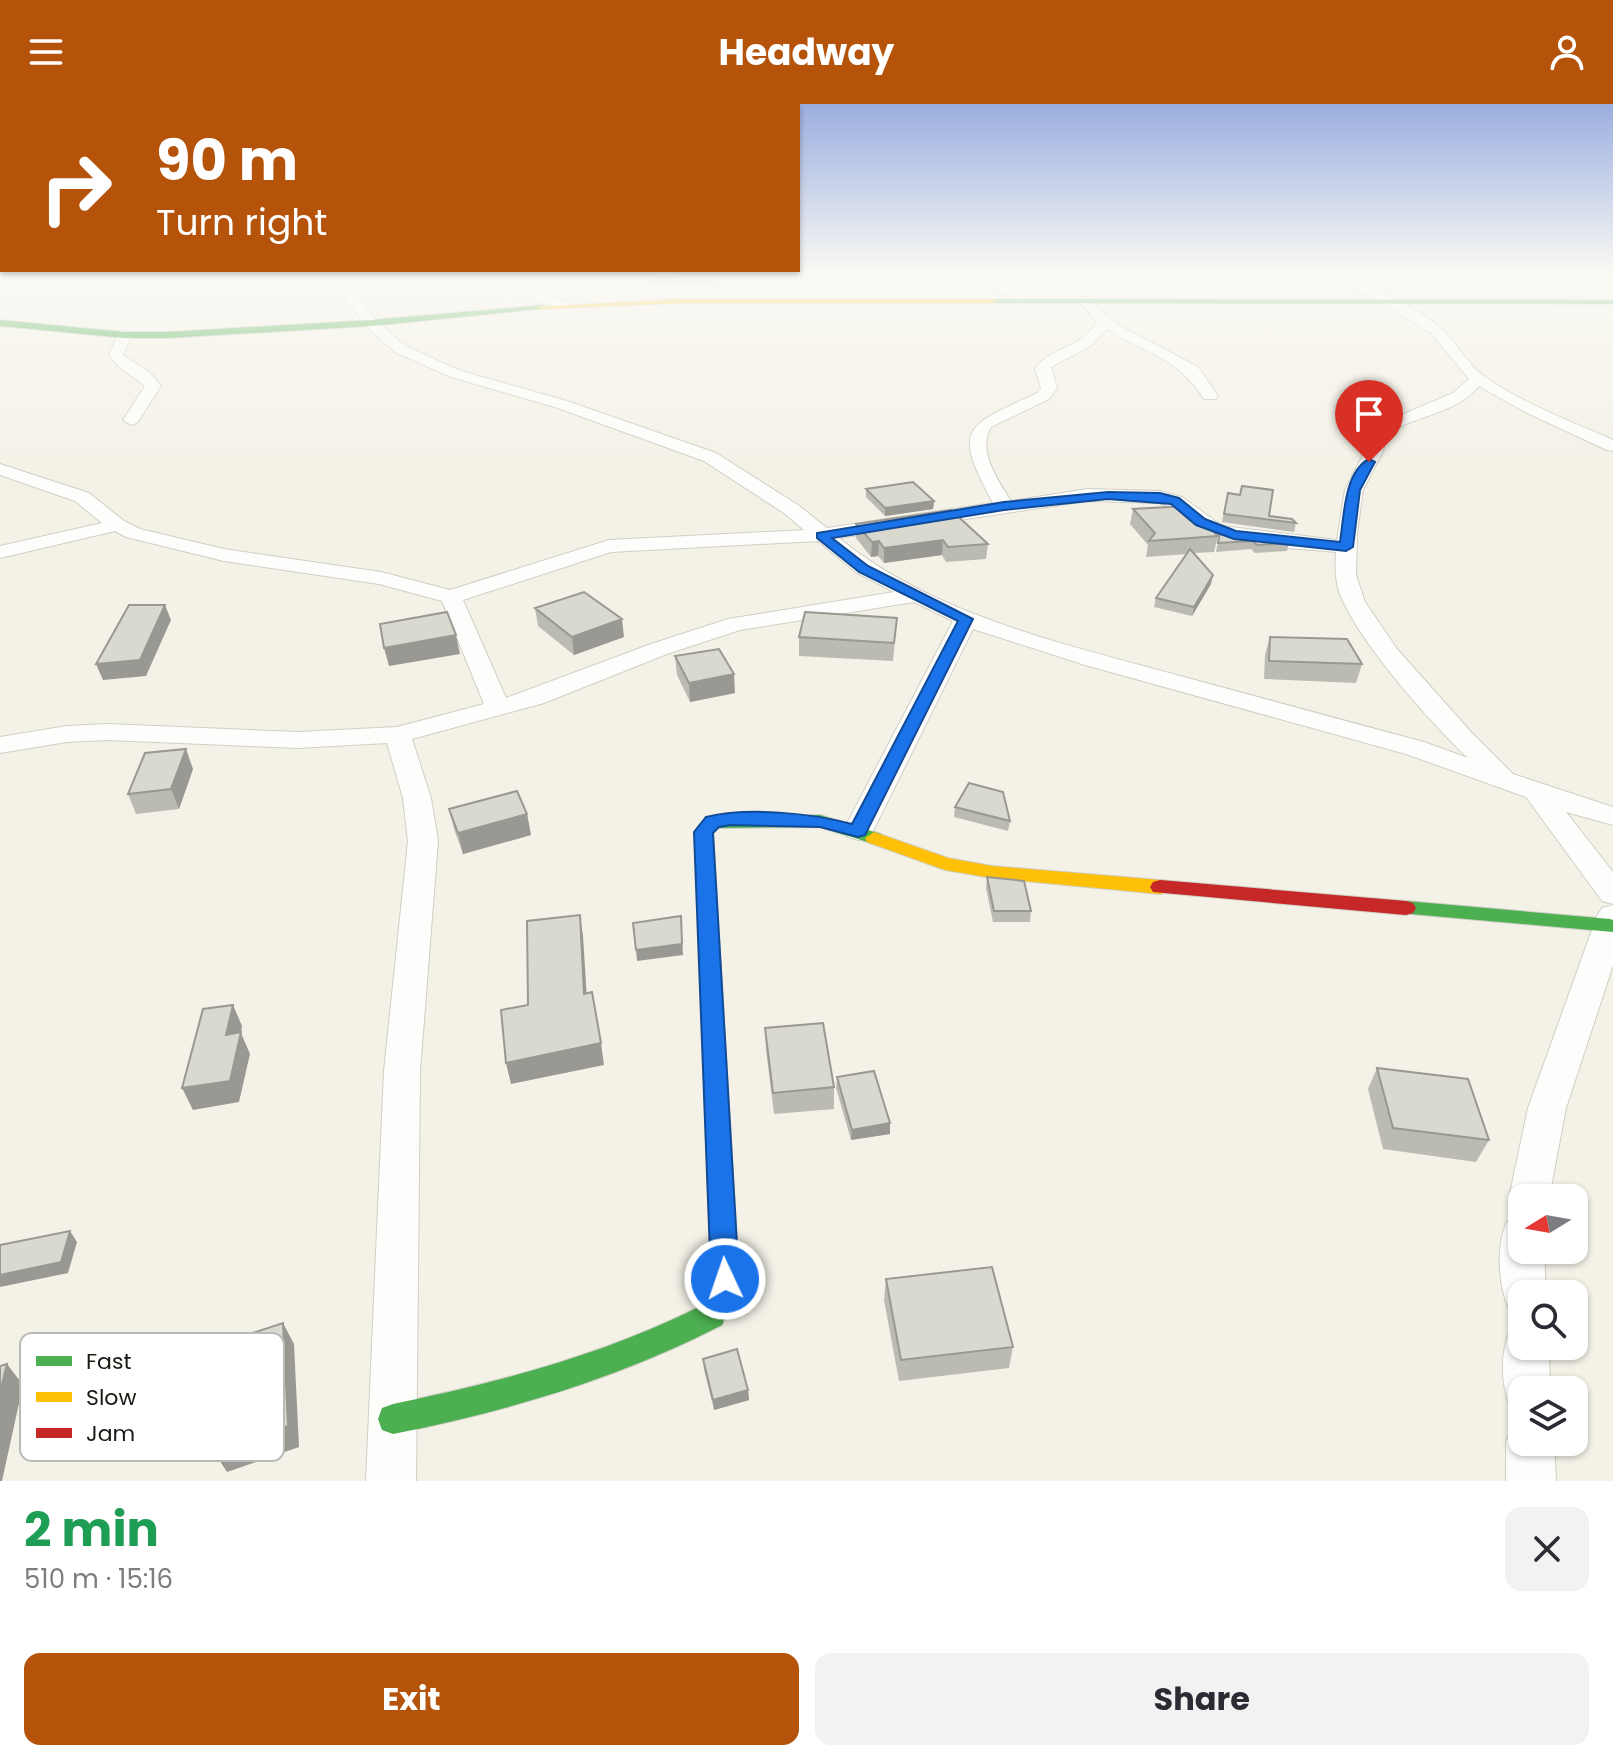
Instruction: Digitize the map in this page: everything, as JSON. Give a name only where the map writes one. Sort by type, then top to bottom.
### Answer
[{"type":"street","points":[[125,335],[116,355],[119,361],[145,375],[153,386],[131,420]]},
{"type":"street","points":[[385,335],[400,349],[425,362],[561,404],[710,457],[791,509],[864,569],[966,619],[1093,660],[1415,748],[1524,788],[1613,816]]},
{"type":"street","points":[[1004,506],[983,468],[976,437],[985,424],[1043,396],[1049,388],[1042,369],[1045,364],[1095,335]]},
{"type":"street","points":[[1130,335],[1192,372],[1207,386],[1210,396]]},
{"type":"street","points":[[1441,335],[1477,379],[1531,409],[1613,446]]},
{"type":"street","points":[[1125,349],[1152,347]]},
{"type":"street","points":[[1071,351],[1098,350]]},
{"type":"street","points":[[1477,379],[1464,395],[1379,431],[1374,451],[1354,490],[1345,575],[1354,602],[1389,654],[1462,738],[1524,788],[1612,912]]},
{"type":"street","points":[[0,469],[82,497],[117,525],[133,533],[224,555],[381,578],[451,597],[609,546],[821,535],[1087,495],[1160,497],[1175,501],[1215,530],[1234,535],[1346,547]]},
{"type":"street","points":[[0,552],[117,525]]},
{"type":"street","points":[[0,745],[44,736],[108,732],[298,740],[398,735],[535,698],[659,649],[736,624],[915,595]]},
{"type":"street","points":[[451,597],[498,708]]},
{"type":"street","points":[[858,831],[966,619]]},
{"type":"street","points":[[391,1481],[402,1071],[423,841],[417,798],[398,735]]},
{"type":"street","points":[[1415,748],[1462,738]]},
{"type":"street","points":[[393,1419],[529,1392],[633,1357],[712,1315],[725,1279],[704,832],[713,822],[730,819],[820,821],[858,831],[945,864],[992,872],[1612,912]]},
{"type":"street","points":[[1532,1184],[1547,1108],[1612,912]]},
{"type":"street","points":[[1530,1456],[1531,1481]]},
{"type":"building","points":[[913,482],[934,501],[885,508],[866,489]]},
{"type":"building","points":[[1242,486],[1273,490],[1269,516],[1292,519],[1296,523],[1224,514],[1228,493],[1240,495]]},
{"type":"building","points":[[1187,506],[1218,536],[1149,541],[1155,533],[1133,509]]},
{"type":"building","points":[[951,510],[988,544],[948,547],[943,540],[884,548],[879,541],[872,542],[856,524]]},
{"type":"building","points":[[1220,532],[1289,543],[1218,543]]},
{"type":"building","points":[[1190,549],[1213,575],[1194,607],[1156,598]]},
{"type":"building","points":[[584,592],[622,619],[572,637],[535,608]]},
{"type":"building","points":[[129,605],[165,605],[140,660],[96,664]]},
{"type":"building","points":[[447,612],[456,635],[384,648],[380,624]]},
{"type":"building","points":[[805,612],[897,618],[894,643],[799,637]]},
{"type":"building","points":[[1270,637],[1347,639],[1362,664],[1269,661]]},
{"type":"building","points":[[719,649],[734,674],[689,683],[675,656]]},
{"type":"building","points":[[186,749],[171,789],[128,794],[145,753]]},
{"type":"building","points":[[969,783],[1003,792],[1010,821],[955,807]]},
{"type":"building","points":[[517,791],[527,814],[458,833],[449,809]]},
{"type":"building","points":[[987,877],[1024,881],[1031,911],[994,911]]},
{"type":"building","points":[[580,915],[584,994],[592,992],[601,1043],[506,1063],[501,1010],[528,1005],[527,921]]},
{"type":"building","points":[[681,916],[682,944],[636,950],[633,923]]},
{"type":"building","points":[[233,1005],[226,1035],[241,1032],[230,1081],[182,1088],[203,1009]]},
{"type":"building","points":[[823,1023],[834,1087],[773,1093],[765,1028]]},
{"type":"building","points":[[1377,1068],[1468,1079],[1489,1140],[1393,1128]]},
{"type":"building","points":[[874,1071],[890,1123],[852,1130],[837,1077]]},
{"type":"building","points":[[70,1231],[61,1262],[0,1275],[0,1245]]},
{"type":"building","points":[[992,1267],[1013,1347],[901,1360],[886,1279]]},
{"type":"building","points":[[283,1323],[283,1333],[253,1333]]},
{"type":"building","points":[[284,1344],[288,1426],[284,1427]]},
{"type":"building","points":[[737,1349],[748,1390],[713,1400],[703,1359]]},
{"type":"building","points":[[7,1364],[0,1392],[0,1366]]},
{"type":"traffic: fast","points":[[393,1419],[557,1380],[635,1352],[712,1315],[725,1279],[704,832],[713,822],[820,821],[874,838]]},
{"type":"traffic: fast","points":[[1406,908],[1610,926]]},
{"type":"traffic: slow","points":[[874,838],[945,864],[992,872],[1160,887]]},
{"type":"traffic: jam","points":[[1160,887],[1406,908]]},
{"type":"route","points":[[725,1279],[704,832],[713,822],[730,819],[820,821],[858,831],[966,619],[864,569],[821,535],[1004,506],[1108,495],[1160,497],[1175,501],[1200,522],[1234,535],[1346,547],[1354,490],[1369,462]]}]
